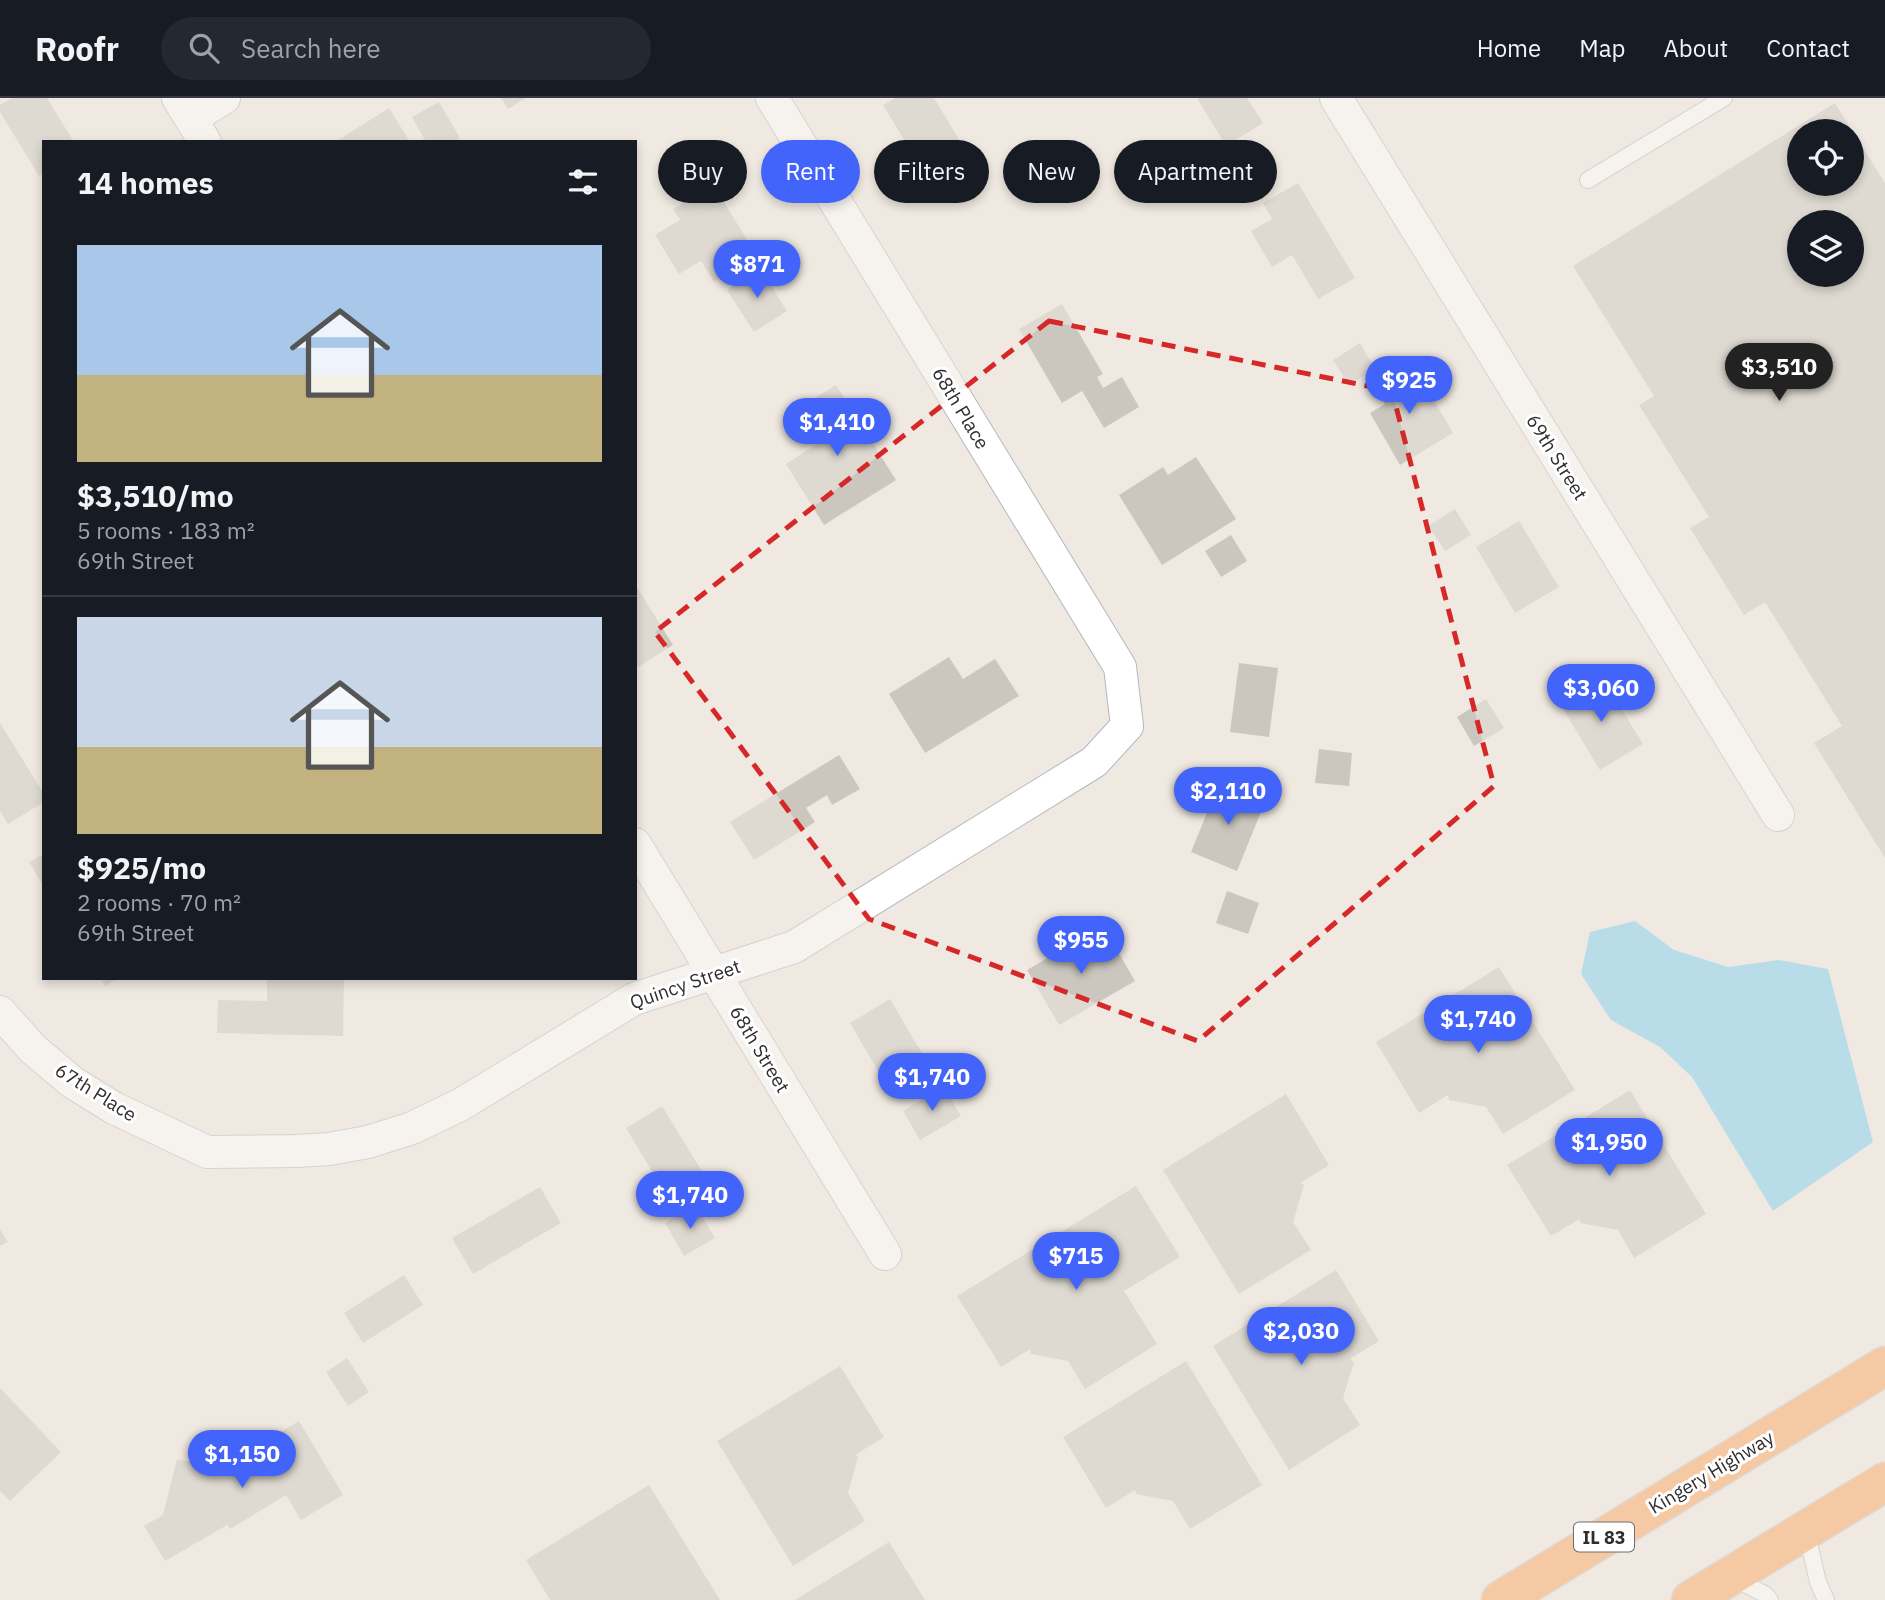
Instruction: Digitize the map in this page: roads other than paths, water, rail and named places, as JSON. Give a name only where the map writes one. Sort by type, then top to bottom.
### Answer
[{"type":"highway","name":"Kingery Highway","points":[[1501,1600],[1885,1366]]},
{"type":"highway","points":[[1691,1600],[1885,1482]]},
{"type":"street","points":[[191,119],[224,98]]},
{"type":"street","name":"68th Place","points":[[772,98],[1120,667],[1127,726]]},
{"type":"street","name":"69th Street","points":[[1336,98],[1778,815]]},
{"type":"street","name":"Quincy Street","points":[[208,1152],[329,1149],[368,1142],[412,1128],[460,1105],[634,999],[794,947],[1094,762],[1127,726]]},
{"type":"street","name":"68th Street","points":[[637,847],[885,1254]]},
{"type":"street","name":"67th Place","points":[[0,1012],[33,1049],[72,1082],[114,1108],[208,1152]]},
{"type":"lane","points":[[1588,180],[1724,98]]},
{"type":"lane","points":[[1806,1530],[1818,1582],[1826,1600]]},
{"type":"lane","points":[[1730,1576],[1766,1595],[1770,1600]]},
{"type":"water","points":[[1635,921],[1674,950],[1728,967],[1779,960],[1828,969],[1873,1142],[1773,1211],[1692,1077],[1660,1047],[1611,1020],[1581,974],[1590,932]]}]
